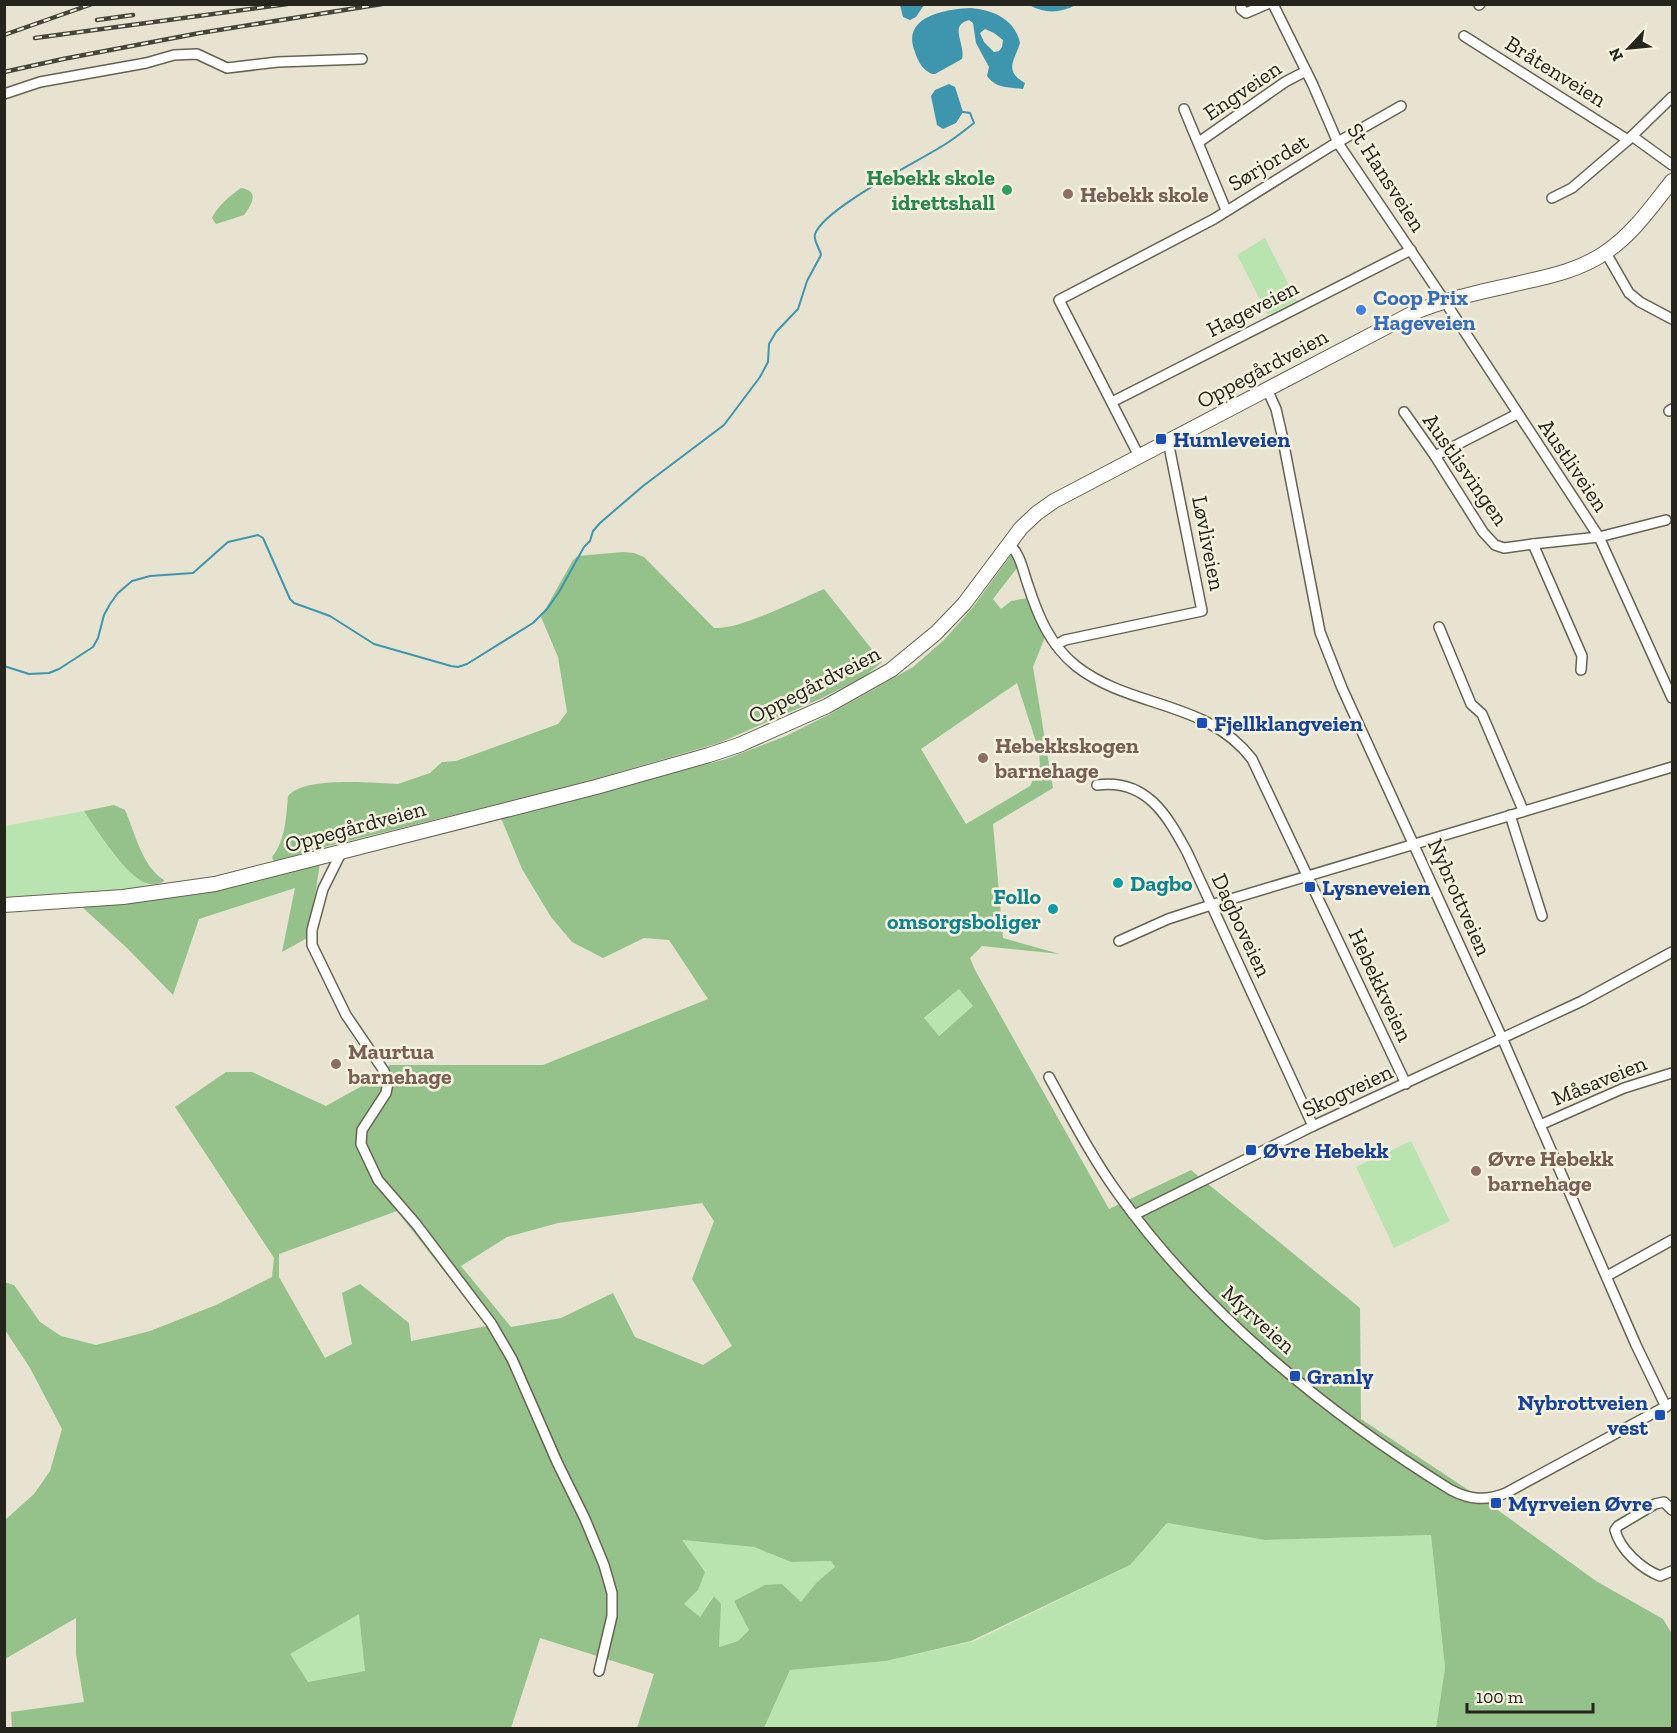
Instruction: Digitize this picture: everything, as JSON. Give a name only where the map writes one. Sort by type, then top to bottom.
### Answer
[{"type":"main road","name":"Oppegårdveien","points":[[4,905],[123,897],[192,887],[261,873],[342,850],[596,787],[709,755],[749,741],[827,706],[891,670],[936,633],[964,604],[1026,522],[1048,505],[1397,320],[1443,301],[1561,273],[1584,265],[1606,253],[1626,236],[1672,182]]},
{"type":"street","points":[[1241,4],[1241,9],[1246,13],[1267,4]]},
{"type":"street","name":"St Hansveien","points":[[1273,4],[1338,143],[1443,301]]},
{"type":"street","name":"Bråtenveien","points":[[1464,36],[1672,165]]},
{"type":"street","points":[[4,93],[40,82],[146,63],[174,55],[197,54],[227,68],[278,62],[362,59]]},
{"type":"street","name":"Engveien","points":[[1200,142],[1285,82],[1306,71]]},
{"type":"street","points":[[1552,198],[1572,188],[1630,138],[1672,97]]},
{"type":"street","name":"Sørjordet","points":[[1112,402],[1059,300],[1201,226],[1401,106]]},
{"type":"street","name":"Engveien","points":[[1184,109],[1200,142],[1226,210]]},
{"type":"street","name":"Hageveien","points":[[1112,402],[1411,250]]},
{"type":"street","points":[[1606,253],[1629,293],[1640,302],[1672,319]]},
{"type":"street","name":"Austliveien","points":[[1443,301],[1599,537],[1672,698]]},
{"type":"street","name":"Nybrottveien","points":[[1267,389],[1276,409],[1282,435],[1320,632],[1342,688],[1503,1040],[1636,1345],[1669,1405]]},
{"type":"street","points":[[1112,402],[1139,456]]},
{"type":"street","name":"Austlisvingen","points":[[1404,412],[1483,532],[1495,544],[1504,548],[1599,537]]},
{"type":"street","name":"Austliveien","points":[[1435,456],[1517,414]]},
{"type":"street","name":"Løvliveien","points":[[1056,645],[1074,638],[1202,611],[1168,441]]},
{"type":"street","name":"Austliveien","points":[[1599,537],[1666,520]]},
{"type":"street","name":"Hebekkveien","points":[[1009,544],[1017,555],[1040,618],[1056,645],[1076,666],[1096,679],[1123,691],[1209,722],[1222,729],[1239,743],[1257,766],[1406,1084]]},
{"type":"street","points":[[1533,544],[1582,656],[1581,670]]},
{"type":"street","points":[[1440,627],[1471,704],[1482,714],[1524,810]]},
{"type":"street","points":[[1119,941],[1168,919],[1211,904],[1672,767]]},
{"type":"street","name":"Dagboveien","points":[[1097,784],[1125,785],[1139,792],[1157,805],[1171,822],[1187,852],[1313,1126]]},
{"type":"street","points":[[1510,815],[1542,916]]},
{"type":"street","points":[[342,850],[323,890],[312,930],[312,945],[345,1015],[384,1071],[388,1083],[386,1092],[362,1130],[361,1144],[378,1180],[416,1224],[491,1323],[512,1359],[557,1462],[585,1519],[604,1564],[612,1593],[612,1616],[599,1671]]},
{"type":"street","name":"Skogveien","points":[[1134,1215],[1313,1126],[1503,1040],[1582,1001],[1672,952]]},
{"type":"street","name":"Måsaveien","points":[[1540,1125],[1624,1088],[1672,1073]]},
{"type":"street","name":"Myrveien","points":[[1048,1077],[1107,1177],[1134,1215],[1206,1298],[1272,1360],[1402,1458],[1461,1495],[1477,1499],[1487,1498],[1515,1489],[1669,1405]]},
{"type":"street","points":[[1607,1276],[1672,1240]]},
{"type":"street","points":[[1672,1510],[1664,1502],[1655,1504],[1615,1530],[1623,1546],[1637,1562],[1660,1575],[1672,1571]]},
{"type":"green space","points":[[241,188],[251,192],[253,198],[247,211],[244,215],[216,224],[212,218],[218,209]]},
{"type":"green space","points":[[1265,238],[1297,301],[1268,315],[1237,255]]},
{"type":"green space","points":[[623,552],[644,557],[714,628],[753,619],[824,589],[882,662],[864,677],[822,698],[719,743],[564,788],[308,851],[277,862],[273,860],[272,857],[283,836],[288,796],[296,790],[323,783],[340,782],[398,784],[430,773],[442,762],[456,761],[558,724],[567,712],[558,657],[541,617],[573,560],[578,556]]},
{"type":"green space","points":[[1011,555],[1017,568],[993,599],[1001,609],[1011,601],[1028,598],[1045,637],[1033,667],[1053,788],[993,824],[1003,938],[1060,954],[982,946],[970,958],[1109,1209],[1191,1170],[1360,1308],[1361,1419],[1488,1503],[1596,1581],[1663,1619],[1672,1634],[1672,1728],[1436,1728],[1445,1668],[1431,1535],[1265,1540],[1167,1523],[1130,1565],[971,1641],[886,1661],[790,1670],[764,1728],[637,1728],[654,1674],[540,1638],[511,1728],[12,1728],[11,1712],[84,1702],[76,1654],[76,1618],[5,1659],[5,1520],[34,1494],[50,1471],[62,1429],[30,1368],[5,1330],[4,1282],[14,1285],[40,1322],[61,1336],[96,1345],[150,1331],[216,1305],[272,1277],[274,1258],[175,1107],[226,1072],[252,1072],[326,1106],[378,1077],[390,1065],[543,1065],[708,999],[669,940],[644,938],[603,958],[572,942],[551,917],[522,869],[501,818],[726,759],[786,736],[913,667],[944,640],[973,607]],"holes":[[[1017,683],[1039,751],[1040,765],[1030,786],[966,824],[921,749]],[[959,989],[973,1006],[939,1036],[924,1018]],[[702,1203],[714,1221],[692,1279],[732,1346],[703,1365],[635,1337],[613,1293],[561,1318],[511,1327],[461,1266],[507,1237],[558,1223]],[[397,1211],[487,1326],[411,1341],[409,1323],[360,1284],[342,1293],[352,1344],[325,1358],[279,1277],[279,1254]],[[682,1540],[754,1547],[791,1562],[831,1561],[835,1567],[816,1583],[801,1602],[782,1584],[765,1585],[734,1601],[749,1630],[738,1641],[719,1647],[721,1604],[714,1596],[700,1617],[684,1604],[698,1590],[705,1572]],[[359,1614],[365,1671],[308,1682],[290,1654]]]},
{"type":"green space","points":[[114,805],[125,810],[145,858],[156,874],[164,880],[163,882],[149,884],[132,873],[113,853],[84,811]]},
{"type":"green space","points":[[84,811],[121,862],[129,871],[149,885],[147,891],[5,900],[5,826]]},
{"type":"green space","points":[[320,863],[309,937],[282,952],[295,888],[199,919],[173,995],[81,906]]},
{"type":"green space","points":[[959,989],[974,1007],[938,1036],[924,1019]]},
{"type":"green space","points":[[1411,1141],[1450,1221],[1394,1248],[1356,1167]]},
{"type":"green space","points":[[1166,1523],[1265,1540],[1431,1535],[1445,1668],[1436,1728],[764,1728],[790,1670],[886,1661],[975,1641],[1130,1565]]},
{"type":"green space","points":[[681,1540],[754,1547],[791,1562],[831,1561],[835,1568],[816,1583],[801,1602],[734,1601],[749,1630],[738,1641],[718,1647],[721,1604],[713,1596],[700,1617],[684,1604],[698,1590]]},
{"type":"green space","points":[[359,1613],[366,1671],[307,1682],[290,1654]]},
{"type":"water","points":[[900,4],[924,5],[916,17],[910,20],[903,17]]},
{"type":"water","points":[[1029,5],[1076,5],[1064,10],[1052,11],[1041,10]]},
{"type":"water","points":[[971,8],[1002,17],[1013,28],[1020,43],[1012,70],[1018,79],[1025,83],[1023,89],[999,85],[987,76],[989,67],[976,43],[973,23],[969,20],[960,26],[959,31],[962,59],[935,74],[921,65],[912,40],[914,30],[920,23],[939,13]],"holes":[[[985,29],[1003,40],[1002,47],[999,51],[994,52],[984,42],[980,33]]]},
{"type":"water","points":[[949,84],[955,87],[963,112],[956,123],[943,129],[937,125],[931,96],[935,90]]},
{"type":"waterway","points":[[4,666],[29,674],[49,673],[59,669],[93,647],[110,604],[118,593],[132,581],[150,576],[193,573],[228,542],[258,535],[263,538],[290,599],[294,603],[330,616],[374,644],[451,666],[458,667],[467,664],[533,623],[559,592],[584,547],[590,541],[593,531],[600,523],[643,486],[724,425],[760,377],[768,362],[769,344],[776,332],[798,309],[807,281],[821,255],[815,234],[822,223],[853,199],[948,143],[974,123],[970,113],[963,112]]},
{"type":"railway","points":[[4,35],[92,4]]},
{"type":"railway","points":[[35,38],[287,4]]},
{"type":"railway","points":[[4,72],[200,33],[382,4]]},
{"type":"railway","points":[[97,20],[133,15]]},
{"type":"place","name":"Hebekk skole idrettshall","points":[[1007,190]]},
{"type":"place","name":"Hebekk skole","points":[[1068,194]]},
{"type":"place","name":"Coop Prix Hageveien","points":[[1361,310]]},
{"type":"place","name":"Humleveien","points":[[1161,439]]},
{"type":"place","name":"Fjellklangveien","points":[[1202,723]]},
{"type":"place","name":"Hebekkskogen barnehage","points":[[983,758]]},
{"type":"place","name":"Dagbo","points":[[1118,883]]},
{"type":"place","name":"Lysneveien","points":[[1310,887]]},
{"type":"place","name":"Follo omsorgsboliger","points":[[1053,909]]},
{"type":"place","name":"Maurtua barnehage","points":[[336,1064]]},
{"type":"place","name":"Øvre Hebekk","points":[[1251,1150]]},
{"type":"place","name":"Øvre Hebekk barnehage","points":[[1476,1171]]},
{"type":"place","name":"Granly","points":[[1295,1376]]},
{"type":"place","name":"Nybrottveien vest","points":[[1660,1415]]},
{"type":"place","name":"Myrveien Øvre","points":[[1496,1503]]}]
